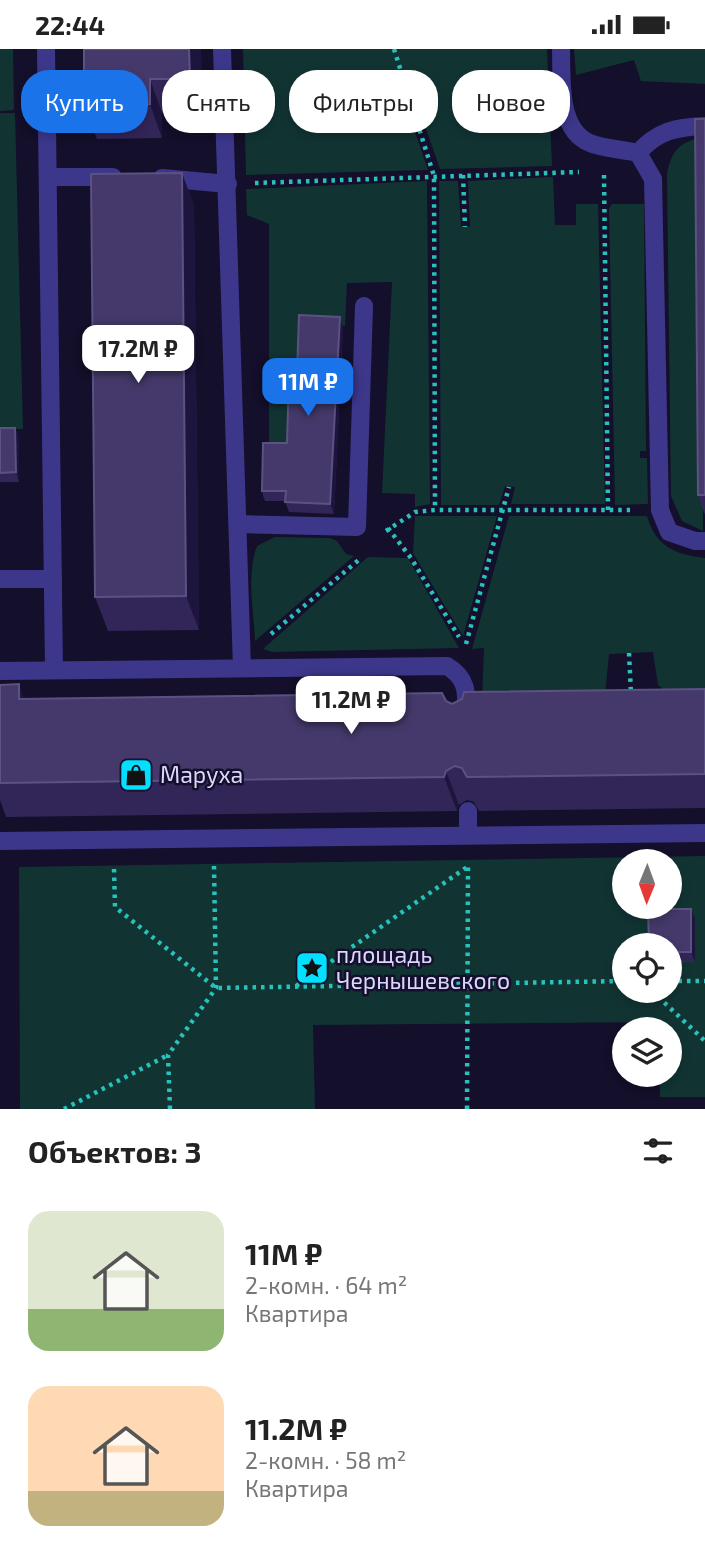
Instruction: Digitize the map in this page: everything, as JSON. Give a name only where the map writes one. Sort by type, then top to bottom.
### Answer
[{"type":"lane","points":[[46,49],[54,669]]},
{"type":"lane","points":[[222,49],[239,524],[241,664]]},
{"type":"lane","points":[[561,49],[563,99],[569,123],[589,143],[638,153],[653,179],[660,510],[669,532],[695,541],[705,541]]},
{"type":"lane","points":[[638,153],[652,137],[680,127],[705,126]]},
{"type":"lane","points":[[48,177],[187,178],[228,184]]},
{"type":"lane","points":[[239,524],[357,527],[364,306]]},
{"type":"lane","points":[[0,579],[53,579]]},
{"type":"lane","points":[[0,671],[241,664],[447,666],[459,673],[466,684],[465,726]]},
{"type":"lane","points":[[468,811],[468,835]]},
{"type":"lane","points":[[0,841],[705,833]]},
{"type":"path","points":[[394,49],[435,176],[435,510]]},
{"type":"path","points":[[228,184],[604,172],[608,510]]},
{"type":"path","points":[[463,175],[465,227]]},
{"type":"path","points":[[389,528],[411,558],[465,647],[509,487]]},
{"type":"path","points":[[380,538],[389,528],[415,512],[435,510],[660,510]]},
{"type":"path","points":[[241,664],[363,556]]},
{"type":"path","points":[[629,653],[632,706]]},
{"type":"path","points":[[467,1109],[468,835]]},
{"type":"path","points":[[113,839],[115,907],[216,988],[612,981]]},
{"type":"path","points":[[64,1109],[168,1055],[216,988],[214,861]]},
{"type":"path","points":[[296,986],[468,866]]},
{"type":"path","points":[[682,981],[705,981]]},
{"type":"path","points":[[665,1003],[705,1041]]},
{"type":"path","points":[[168,1055],[170,1109]]},
{"type":"green space","points":[[0,49],[13,49],[14,110],[0,111]]},
{"type":"green space","points":[[243,49],[547,49],[548,70],[452,70],[452,133],[551,133],[552,166],[440,169],[427,133],[438,133],[438,70],[289,70],[289,133],[416,133],[428,170],[246,175],[245,133],[275,133],[275,70],[244,70]]},
{"type":"green space","points":[[574,49],[705,49],[705,84],[641,81],[634,60],[576,75]]},
{"type":"green space","points":[[0,113],[15,113],[23,429],[0,429]]},
{"type":"green space","points":[[705,138],[703,531],[682,521],[671,496],[667,175],[678,148],[689,141]]},
{"type":"green space","points":[[553,177],[555,225],[576,225],[576,204],[598,204],[605,504],[511,504],[515,487],[505,486],[499,505],[441,505],[439,181],[458,181],[461,226],[470,227],[468,181]]},
{"type":"green space","points":[[427,181],[430,504],[415,507],[415,494],[382,493],[392,282],[347,283],[345,326],[302,324],[289,452],[263,498],[262,451],[269,446],[269,224],[247,215],[246,189]]},
{"type":"green space","points":[[612,204],[644,204],[646,451],[640,451],[640,458],[647,458],[648,504],[615,505],[609,209]]},
{"type":"green space","points":[[415,516],[497,516],[463,636],[413,553]]},
{"type":"green space","points":[[509,516],[647,516],[661,542],[676,551],[705,558],[705,692],[668,693],[658,685],[653,652],[609,654],[605,695],[482,699],[484,648],[472,649]]},
{"type":"green space","points":[[275,537],[330,538],[337,541],[346,554],[354,556],[255,641],[251,581],[254,557],[257,546]]},
{"type":"green space","points":[[368,557],[408,558],[459,648],[272,652],[263,649]]},
{"type":"green space","name":"площадь Чернышевского","points":[[682,856],[705,856],[705,1097],[660,1097],[660,1087],[682,1087],[682,1017],[612,1017],[612,1022],[313,1025],[315,1109],[20,1109],[19,867],[612,857],[612,919],[682,919]]},
{"type":"building","points":[[84,49],[189,49],[190,70],[162,70],[162,79],[150,79],[150,104],[148,70],[84,70]]},
{"type":"building","points":[[695,119],[705,119],[705,495],[698,495]]},
{"type":"building","points":[[182,173],[186,596],[95,597],[91,174]]},
{"type":"building","points":[[299,315],[340,317],[330,504],[285,502],[286,491],[262,491],[263,443],[287,443],[289,375],[297,375]]},
{"type":"building","points":[[0,428],[15,428],[16,472],[0,473]]},
{"type":"building","points":[[19,684],[19,699],[442,693],[446,701],[452,704],[462,699],[464,692],[705,689],[705,774],[467,777],[462,768],[455,766],[446,771],[444,777],[0,783],[0,685]]},
{"type":"building","points":[[682,909],[691,909],[691,952],[682,952],[682,933],[649,933],[648,919],[682,919]]},
{"type":"place","name":"Маруха","points":[[136,775]]},
{"type":"place","name":"площадь Чернышевского","points":[[312,968]]}]
